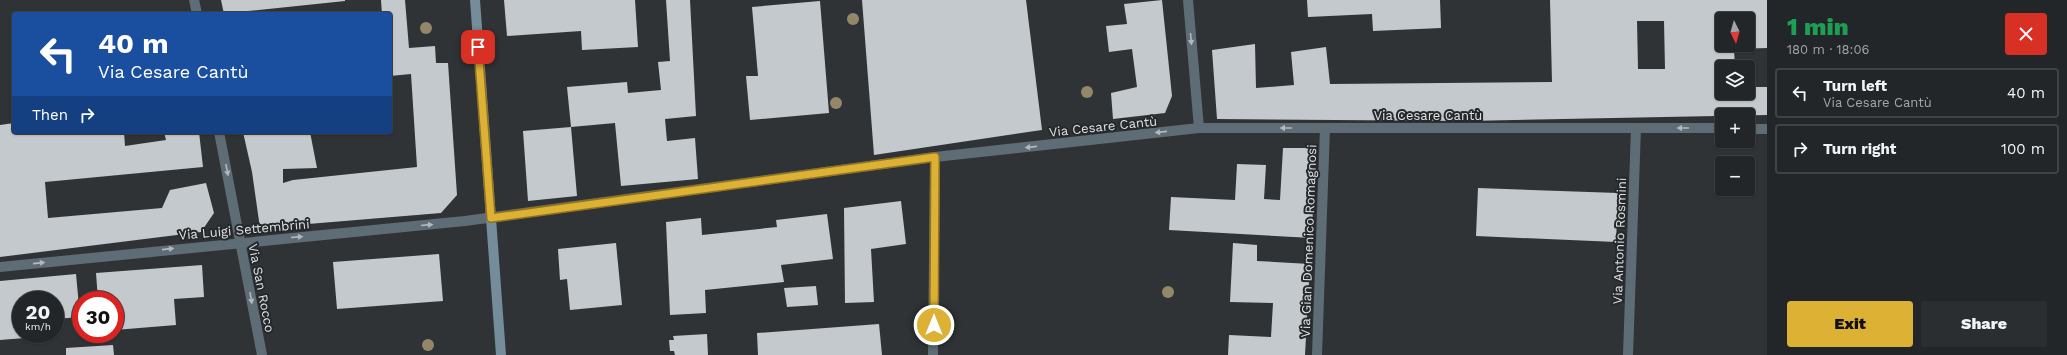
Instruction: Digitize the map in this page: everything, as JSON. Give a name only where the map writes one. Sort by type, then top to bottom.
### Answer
[{"type":"main road","points":[[475,0],[501,355]]},
{"type":"street","points":[[194,0],[197,12]]},
{"type":"street","points":[[1188,0],[1199,128]]},
{"type":"street","name":"Via Cesare Cantù","points":[[491,218],[935,157],[1199,128],[1715,128]]},
{"type":"street","name":"Via Gian Domenico Romagnosi","points":[[1317,355],[1325,128]]},
{"type":"street","name":"Via Antonio Rosmini","points":[[1628,355],[1636,128]]},
{"type":"street","points":[[1755,128],[1767,129]]},
{"type":"street","name":"Via San Rocco","points":[[219,134],[262,355]]},
{"type":"street","points":[[933,355],[935,157]]},
{"type":"street","name":"Via Luigi Settembrini","points":[[0,267],[491,218]]},
{"type":"building","points":[[221,0],[345,0],[248,12],[224,12]]},
{"type":"building","points":[[381,0],[405,0],[409,48],[435,46],[436,63],[448,63],[457,195],[441,213],[260,228],[252,172],[243,134],[310,134],[317,168],[283,169],[283,183],[293,180],[417,167],[411,74],[392,76],[392,12],[382,12]]},
{"type":"building","points":[[504,0],[635,0],[638,47],[582,50],[581,31],[507,36]]},
{"type":"building","points":[[666,0],[690,0],[696,116],[665,119],[667,141],[695,138],[698,179],[621,186],[615,123],[571,127],[567,87],[627,82],[628,93],[661,90],[658,62],[670,61]]},
{"type":"building","points":[[862,0],[1026,0],[1042,130],[874,155]]},
{"type":"building","points":[[1162,0],[1172,96],[1165,113],[1113,119],[1111,93],[1137,87],[1132,49],[1109,52],[1106,26],[1127,24],[1124,4]]},
{"type":"building","points":[[1307,0],[1440,0],[1441,28],[1373,31],[1372,14],[1308,17]]},
{"type":"building","points":[[1550,0],[1767,0],[1767,48],[1755,48],[1755,12],[1715,12],[1715,52],[1734,52],[1735,60],[1715,60],[1715,100],[1755,100],[1755,87],[1767,87],[1767,115],[1755,115],[1755,108],[1715,108],[1715,116],[1466,121],[1217,119],[1212,50],[1255,44],[1256,88],[1294,85],[1291,52],[1326,47],[1330,84],[1552,82]],"holes":[[[1637,21],[1664,21],[1665,69],[1638,69]]]},
{"type":"building","points":[[820,1],[829,113],[750,120],[746,76],[758,76],[752,7]]},
{"type":"building","points":[[12,123],[12,134],[124,134],[125,146],[166,140],[164,134],[199,134],[203,167],[45,182],[48,218],[162,208],[170,190],[206,183],[214,213],[201,232],[0,257],[0,125]]},
{"type":"building","points":[[571,127],[577,196],[528,201],[523,131]]},
{"type":"building","points":[[1283,148],[1312,148],[1311,167],[1314,167],[1312,238],[1169,230],[1171,197],[1235,200],[1237,164],[1266,165],[1264,199],[1280,200]]},
{"type":"building","points":[[1478,188],[1618,193],[1616,242],[1476,236]]},
{"type":"building","points":[[901,201],[906,244],[871,249],[874,302],[845,303],[844,208]]},
{"type":"building","points":[[827,214],[833,259],[781,265],[784,282],[705,290],[706,313],[670,315],[666,222],[701,218],[702,235],[777,227],[776,220]]},
{"type":"building","points":[[616,243],[622,305],[570,310],[567,279],[560,280],[558,249]]},
{"type":"building","points":[[1233,243],[1257,245],[1257,261],[1310,264],[1305,355],[1228,355],[1229,335],[1271,337],[1273,303],[1230,302]]},
{"type":"building","points":[[439,254],[443,301],[337,309],[333,262]]},
{"type":"building","points":[[202,265],[204,297],[174,299],[176,325],[124,329],[124,291],[97,291],[96,273]]},
{"type":"building","points":[[76,274],[78,291],[72,291],[72,318],[64,318],[64,291],[12,291],[12,339],[0,340],[0,281]]},
{"type":"building","points":[[816,286],[818,305],[787,307],[784,288]]},
{"type":"building","points":[[879,324],[882,355],[758,355],[757,333]]},
{"type":"building","points":[[707,334],[708,355],[675,355],[674,351],[670,351],[669,340],[674,340],[673,336]]},
{"type":"building","points":[[113,345],[114,355],[66,355],[66,348]]},
{"type":"route","points":[[478,47],[491,218],[935,157],[934,325]]}]
